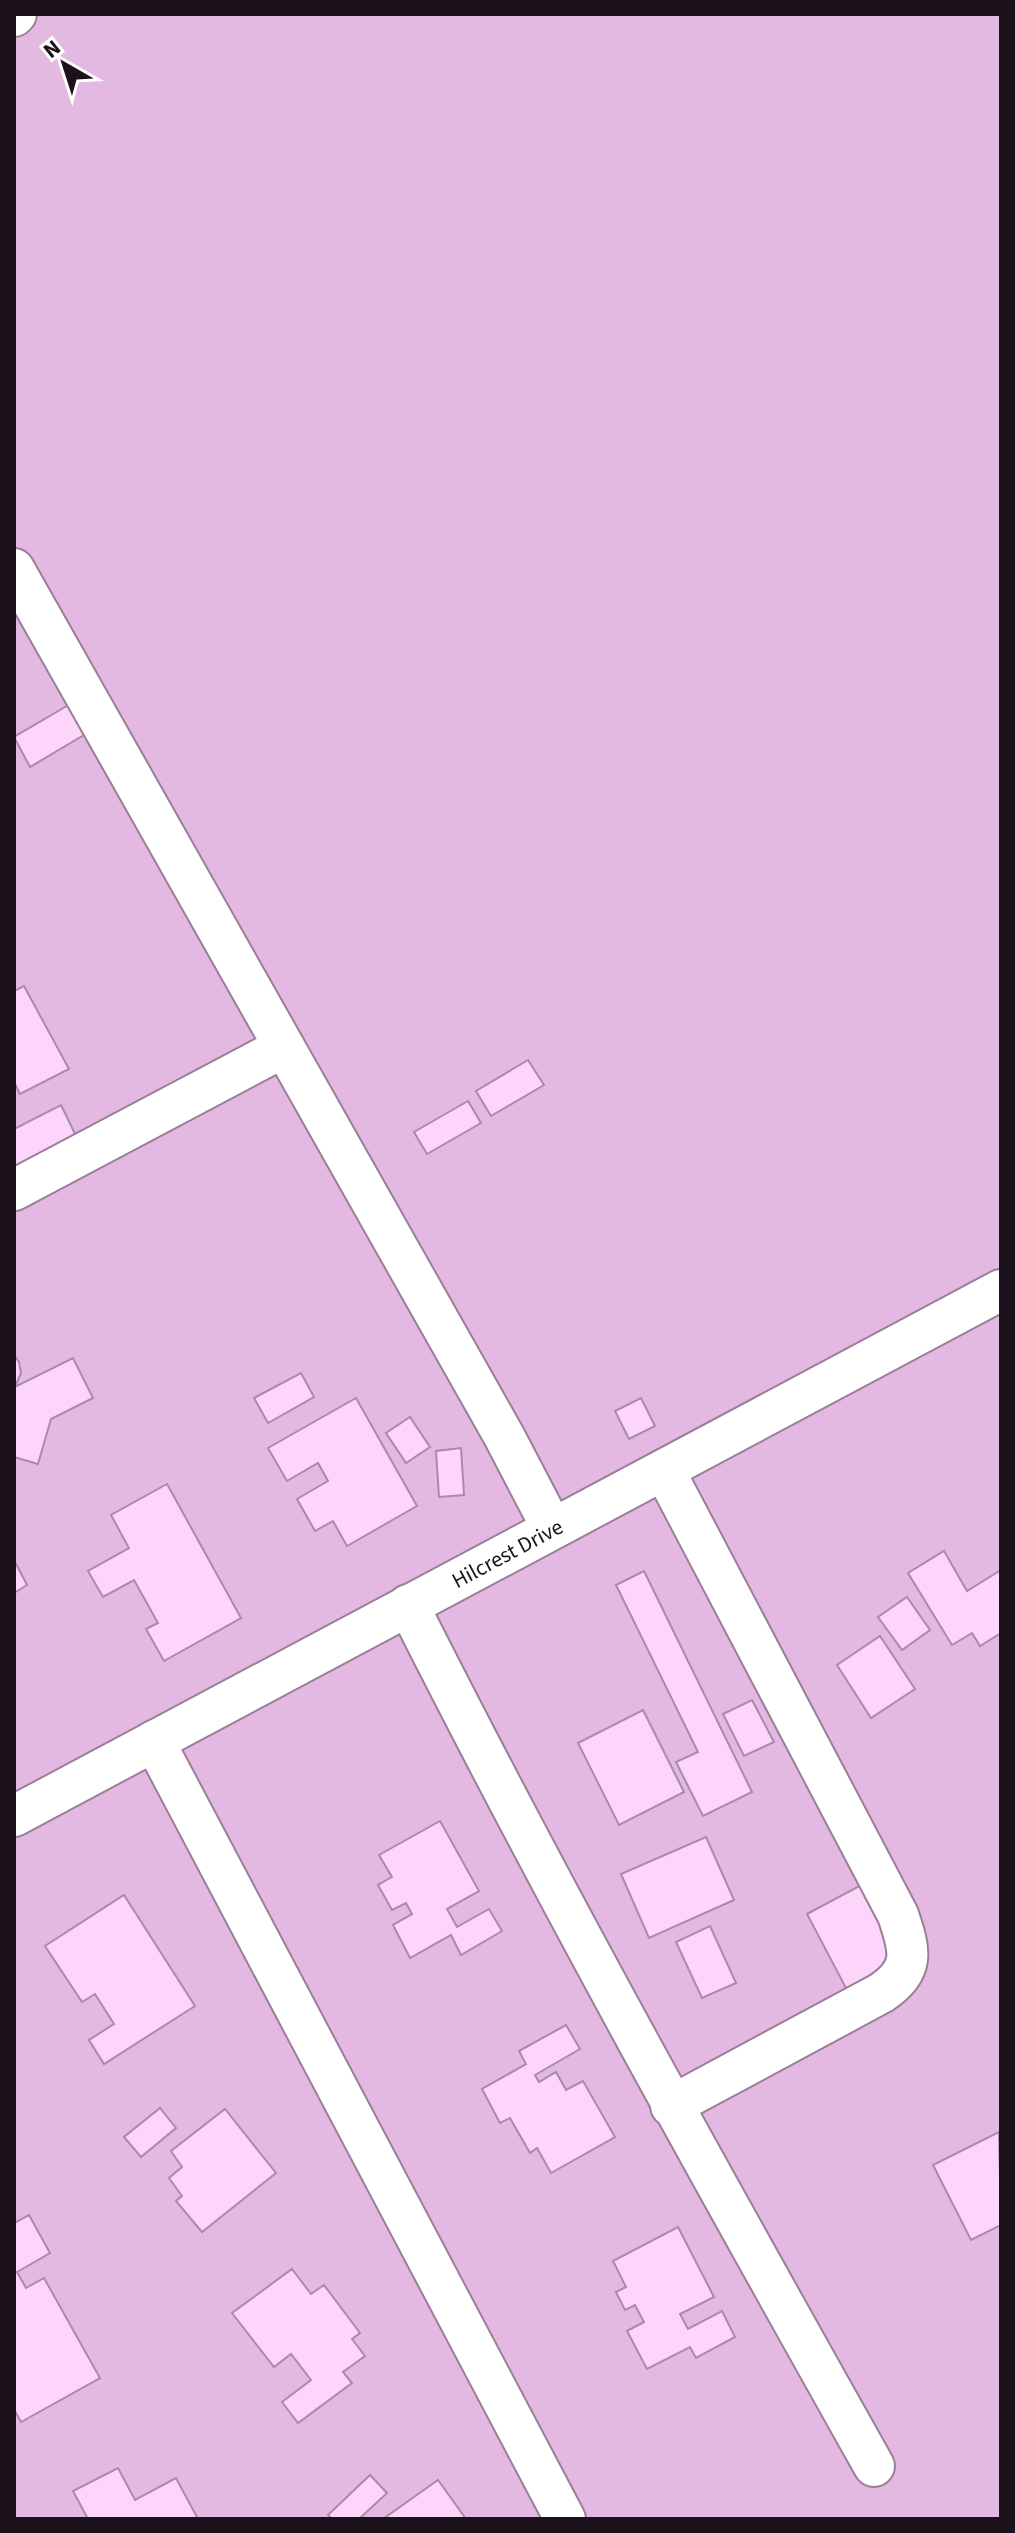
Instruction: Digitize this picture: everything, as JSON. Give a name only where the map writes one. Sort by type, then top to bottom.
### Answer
[{"type":"street","points":[[14,569],[496,1422],[552,1528]]},
{"type":"street","points":[[14,1190],[284,1047]]},
{"type":"street","name":"Hilcrest Drive","points":[[14,1816],[1001,1290]]},
{"type":"street","points":[[664,1470],[898,1915],[909,1953],[902,1976],[881,1993],[671,2106]]},
{"type":"street","points":[[408,1605],[499,1785],[671,2106],[874,2466]]},
{"type":"street","points":[[154,1741],[565,2519]]},
{"type":"shaded area","points":[[14,14],[1001,14],[1001,2519],[14,2519]]},
{"type":"building","points":[[77,700],[94,729],[30,767],[14,737]]},
{"type":"building","points":[[24,986],[69,1069],[20,1094],[14,1082],[14,991]]},
{"type":"building","points":[[528,1060],[544,1085],[491,1116],[476,1091]]},
{"type":"building","points":[[468,1101],[481,1123],[427,1154],[414,1132]]},
{"type":"building","points":[[61,1105],[79,1142],[14,1168],[14,1129]]},
{"type":"building","points":[[14,1355],[21,1373],[15,1387],[73,1358],[93,1398],[51,1419],[38,1464],[14,1457]]},
{"type":"building","points":[[301,1373],[314,1397],[268,1423],[254,1398]]},
{"type":"building","points":[[356,1398],[417,1506],[347,1546],[333,1521],[315,1531],[297,1499],[328,1481],[318,1463],[287,1481],[268,1448]]},
{"type":"building","points":[[641,1398],[655,1426],[629,1439],[615,1411]]},
{"type":"building","points":[[410,1417],[430,1447],[406,1463],[386,1433]]},
{"type":"building","points":[[461,1448],[464,1495],[439,1497],[436,1451]]},
{"type":"building","points":[[167,1484],[241,1618],[164,1661],[146,1629],[158,1623],[134,1580],[103,1597],[88,1571],[129,1548],[111,1515]]},
{"type":"building","points":[[944,1551],[967,1591],[1001,1570],[1001,1633],[980,1646],[972,1633],[952,1645],[908,1573]]},
{"type":"building","points":[[14,1560],[27,1585],[14,1593]]},
{"type":"building","points":[[644,1571],[752,1792],[703,1816],[676,1762],[698,1752],[616,1585]]},
{"type":"building","points":[[907,1597],[930,1630],[902,1650],[878,1617]]},
{"type":"building","points":[[880,1636],[915,1689],[871,1718],[837,1665]]},
{"type":"building","points":[[752,1700],[774,1742],[744,1756],[723,1714]]},
{"type":"building","points":[[643,1710],[684,1792],[619,1825],[578,1743]]},
{"type":"building","points":[[440,1821],[479,1891],[447,1909],[457,1927],[489,1909],[502,1931],[461,1955],[451,1935],[410,1958],[393,1925],[412,1914],[406,1903],[392,1910],[378,1885],[392,1877],[379,1855]]},
{"type":"building","points":[[706,1837],[734,1900],[649,1938],[621,1874]]},
{"type":"building","points":[[863,1884],[903,1961],[847,1990],[807,1914]]},
{"type":"building","points":[[124,1895],[195,2006],[104,2064],[89,2040],[114,2024],[95,1994],[82,2002],[45,1946]]},
{"type":"building","points":[[710,1926],[736,1983],[702,1998],[676,1942]]},
{"type":"building","points":[[566,2025],[580,2049],[535,2075],[539,2082],[556,2072],[566,2090],[583,2081],[615,2137],[551,2173],[537,2148],[530,2153],[510,2118],[500,2123],[482,2089],[526,2064],[519,2051]]},
{"type":"building","points":[[160,2108],[176,2128],[141,2157],[124,2137]]},
{"type":"building","points":[[225,2109],[276,2173],[202,2232],[176,2201],[182,2196],[169,2178],[182,2167],[171,2151]]},
{"type":"building","points":[[999,2132],[1001,2225],[971,2240],[933,2165]]},
{"type":"building","points":[[29,2215],[50,2253],[17,2272],[26,2288],[44,2278],[100,2378],[21,2422],[14,2409],[14,2223]]},
{"type":"building","points":[[678,2227],[714,2297],[680,2314],[688,2329],[722,2311],[735,2337],[696,2358],[690,2347],[647,2369],[627,2331],[644,2322],[635,2305],[625,2310],[616,2292],[626,2287],[613,2261]]},
{"type":"building","points":[[292,2269],[311,2294],[324,2285],[360,2333],[352,2339],[365,2356],[343,2372],[352,2383],[298,2423],[282,2402],[311,2380],[291,2354],[274,2367],[232,2313]]},
{"type":"building","points":[[118,2468],[135,2500],[176,2478],[198,2519],[88,2519],[73,2491]]},
{"type":"building","points":[[370,2475],[387,2493],[359,2519],[332,2519],[328,2515]]},
{"type":"building","points":[[438,2480],[466,2519],[383,2519]]}]
